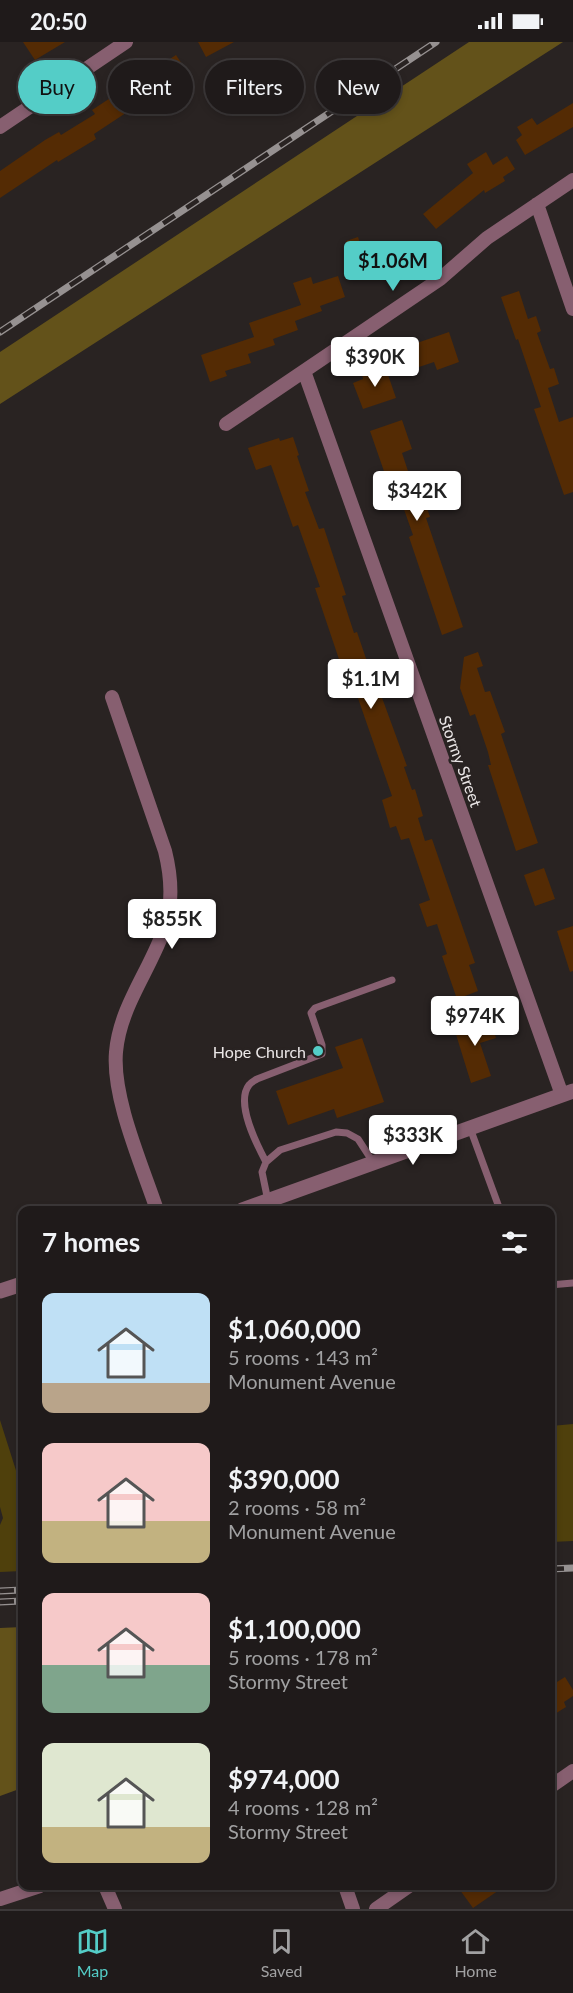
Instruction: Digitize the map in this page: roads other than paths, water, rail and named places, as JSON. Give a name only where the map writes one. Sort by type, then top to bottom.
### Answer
[{"type":"street","points":[[0,127],[126,42]]},
{"type":"street","points":[[226,423],[440,279],[487,238],[573,180]]},
{"type":"street","points":[[537,204],[573,309]]},
{"type":"street","name":"Stormy Street","points":[[304,371],[568,1093]]},
{"type":"street","points":[[112,697],[165,851],[170,876],[166,924],[123,1018],[116,1052],[116,1072],[121,1099],[156,1206]]},
{"type":"street","points":[[254,1206],[568,1093]]},
{"type":"street","points":[[1,1287],[18,1285]]},
{"type":"street","points":[[555,1784],[573,1772]]},
{"type":"street","points":[[0,1899],[28,1890]]},
{"type":"street","points":[[107,1890],[115,1909]]},
{"type":"street","points":[[346,1890],[353,1909]]},
{"type":"street","points":[[376,1909],[403,1890]]},
{"type":"lane","points":[[266,1162],[251,1133],[245,1099],[248,1085],[257,1078],[322,1054],[322,1045],[311,1013],[315,1008],[392,980]]},
{"type":"lane","points":[[470,1128],[499,1206]]},
{"type":"lane","points":[[268,1201],[262,1172],[266,1162],[280,1150],[336,1132],[347,1133],[357,1139],[373,1163]]},
{"type":"lane","points":[[555,1285],[573,1283]]},
{"type":"railway","points":[[0,332],[436,42]]},
{"type":"railway","points":[[555,1569],[573,1568]]},
{"type":"railway","points":[[0,1591],[18,1590]]},
{"type":"railway","points":[[0,1602],[18,1601]]},
{"type":"place","name":"Hope Church","points":[[318,1051]]}]
